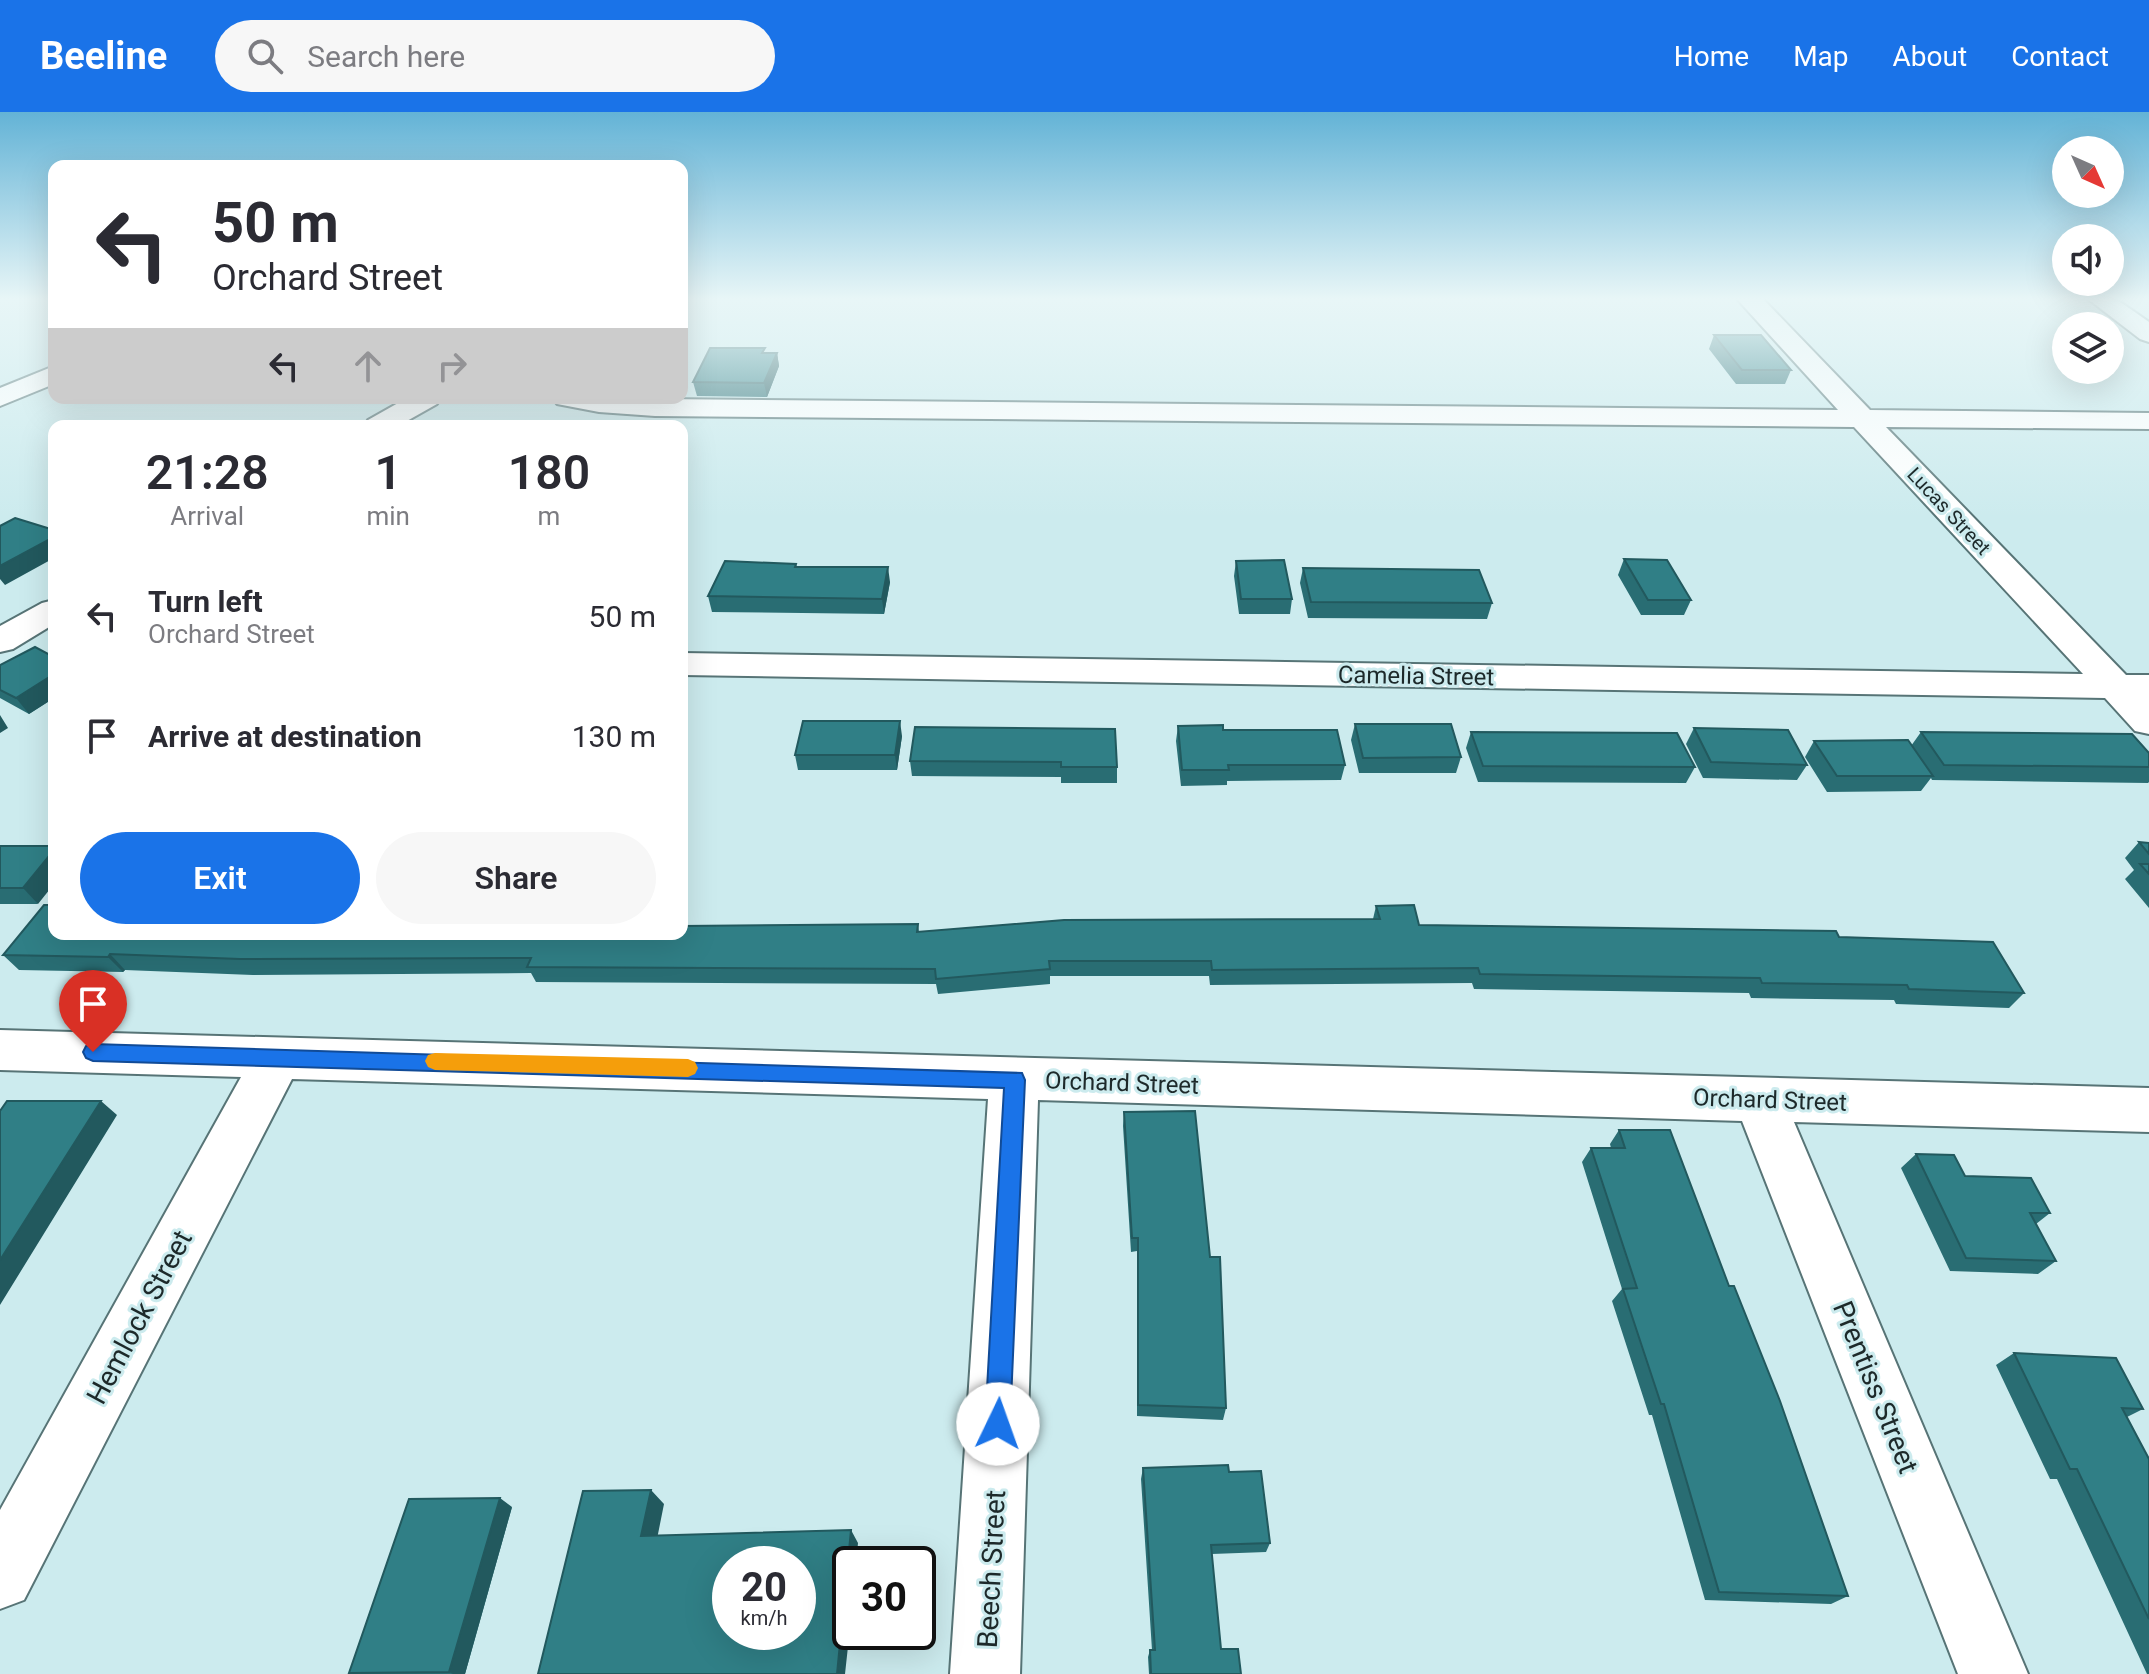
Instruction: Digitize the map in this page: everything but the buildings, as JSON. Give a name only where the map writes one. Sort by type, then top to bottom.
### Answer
[{"type":"street","name":"Lucas Street","points":[[1818,372],[2133,687],[2149,722]]},
{"type":"street","points":[[0,398],[48,377]]},
{"type":"street","points":[[388,420],[416,404]]},
{"type":"street","points":[[599,404],[655,408],[2149,421]]},
{"type":"street","points":[[0,641],[48,613]]},
{"type":"street","name":"Camelia Street","points":[[688,664],[2133,687]]},
{"type":"street","name":"Orchard Street","points":[[0,1050],[2149,1110]]},
{"type":"street","name":"Hemlock Street","points":[[0,1576],[278,1057]]},
{"type":"street","name":"Beech Street","points":[[985,1674],[1014,1080]]},
{"type":"street","name":"Prentiss Street","points":[[1759,1099],[1993,1674]]},
{"type":"slow traffic","points":[[435,1061],[688,1068]]},
{"type":"route","points":[[93,1052],[1014,1080],[998,1424]]}]
